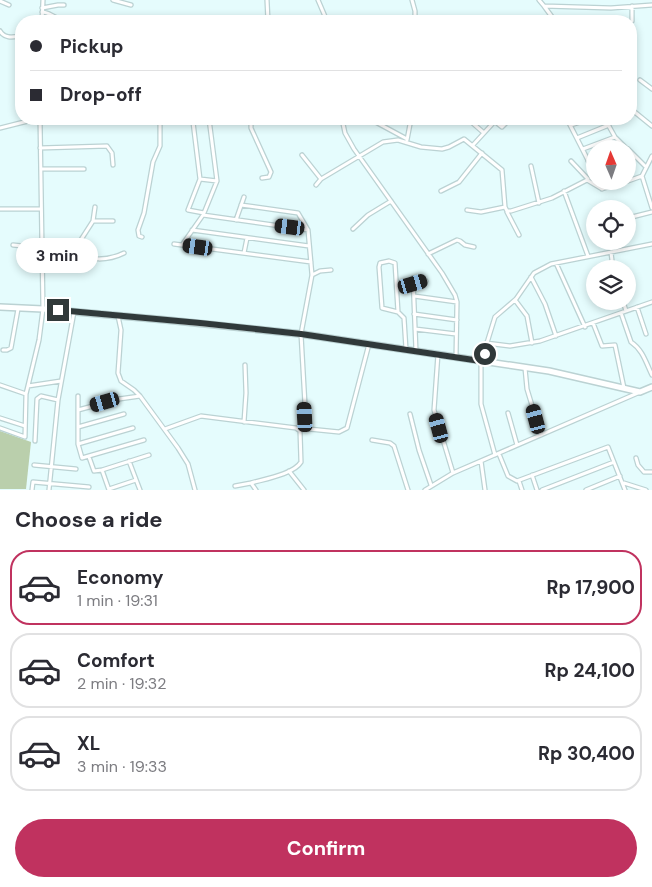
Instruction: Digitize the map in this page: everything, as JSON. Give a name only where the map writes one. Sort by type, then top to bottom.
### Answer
[{"type":"street","points":[[42,15],[43,0]]},
{"type":"street","points":[[113,0],[131,5]]},
{"type":"street","points":[[267,0],[268,15]]},
{"type":"street","points":[[318,0],[324,15]]},
{"type":"street","points":[[412,0],[415,15]]},
{"type":"street","points":[[539,0],[551,15]]},
{"type":"street","points":[[559,6],[560,0]]},
{"type":"street","points":[[0,1],[9,5]]},
{"type":"street","points":[[42,10],[58,4],[64,5]]},
{"type":"street","points":[[544,6],[611,8],[652,5]]},
{"type":"street","points":[[632,6],[632,15]]},
{"type":"street","points":[[42,10],[50,15]]},
{"type":"street","points":[[0,31],[4,36],[15,36]]},
{"type":"street","points":[[640,80],[652,89]]},
{"type":"street","points":[[637,114],[652,126]]},
{"type":"street","points":[[0,128],[15,124]]},
{"type":"street","points":[[0,428],[25,437],[26,394],[39,340],[43,309],[38,125]]},
{"type":"street","points":[[142,237],[138,234],[138,230],[144,213],[153,162],[160,146],[160,125]]},
{"type":"street","points":[[193,125],[200,179],[188,210],[236,220],[308,230]]},
{"type":"street","points":[[182,245],[204,214],[217,181],[210,125]]},
{"type":"street","points":[[251,125],[271,172],[269,177],[262,178]]},
{"type":"street","points":[[344,125],[347,138],[359,157],[449,283],[457,302],[456,357]]},
{"type":"street","points":[[383,125],[407,140],[434,149],[449,147],[462,139],[473,145],[502,170],[505,207],[519,235]]},
{"type":"street","points":[[407,140],[410,125]]},
{"type":"street","points":[[475,125],[484,133]]},
{"type":"street","points":[[473,145],[490,125]]},
{"type":"street","points":[[571,125],[586,156]]},
{"type":"street","points":[[577,138],[609,126],[618,140]]},
{"type":"street","points":[[583,149],[615,137]]},
{"type":"street","points":[[316,185],[321,179],[383,142],[407,140]]},
{"type":"street","points":[[40,148],[107,146],[112,153],[113,165]]},
{"type":"street","points":[[441,191],[451,187],[464,177],[482,153]]},
{"type":"street","points":[[302,155],[321,179]]},
{"type":"street","points":[[636,215],[652,210],[642,176],[652,156]]},
{"type":"street","points":[[636,158],[646,167]]},
{"type":"street","points":[[571,161],[586,178]]},
{"type":"street","points":[[531,166],[539,203]]},
{"type":"street","points":[[41,169],[84,169]]},
{"type":"street","points":[[636,178],[642,176]]},
{"type":"street","points":[[200,179],[217,181]]},
{"type":"street","points":[[507,211],[539,203],[586,181]]},
{"type":"street","points":[[564,191],[588,256]]},
{"type":"street","points":[[236,220],[244,197]]},
{"type":"street","points":[[353,229],[368,215],[391,201]]},
{"type":"street","points":[[241,205],[298,213],[308,230],[312,275],[301,334],[305,427]]},
{"type":"street","points":[[12,245],[42,250],[68,251],[75,249],[93,221],[94,207]]},
{"type":"street","points":[[467,210],[480,212],[505,207]]},
{"type":"street","points":[[0,209],[41,209]]},
{"type":"street","points":[[93,221],[113,221]]},
{"type":"street","points":[[191,230],[310,246]]},
{"type":"street","points":[[244,254],[246,238]]},
{"type":"street","points":[[428,254],[457,240],[465,246],[474,247]]},
{"type":"street","points":[[174,244],[311,262]]},
{"type":"street","points":[[625,490],[608,447],[519,480],[508,476],[497,454],[481,404],[486,343],[495,318],[515,300],[538,270],[556,263],[652,244]]},
{"type":"street","points":[[75,249],[81,254],[101,259],[115,257],[124,253]]},
{"type":"street","points":[[611,252],[612,260]]},
{"type":"street","points":[[398,312],[395,263],[380,263],[382,308],[398,312],[404,318],[406,349]]},
{"type":"street","points":[[556,263],[585,327]]},
{"type":"street","points":[[312,275],[317,272],[331,270]]},
{"type":"street","points":[[531,277],[545,304],[556,336]]},
{"type":"street","points":[[413,278],[416,351]]},
{"type":"street","points":[[413,284],[426,281]]},
{"type":"street","points":[[414,296],[457,302]]},
{"type":"street","points":[[515,300],[527,316],[532,342]]},
{"type":"street","points":[[486,343],[510,346],[532,342],[585,327],[652,302]]},
{"type":"street","points":[[0,307],[43,309],[301,334],[549,371],[640,392]]},
{"type":"street","points":[[637,307],[646,334]]},
{"type":"street","points":[[3,350],[11,348],[18,309]]},
{"type":"street","points":[[49,490],[58,400],[74,312]]},
{"type":"street","points":[[622,313],[631,342],[642,351],[652,376]]},
{"type":"street","points":[[414,314],[457,320]]},
{"type":"street","points":[[118,316],[121,330],[119,376],[121,381],[140,396],[165,430],[188,464],[195,490]]},
{"type":"street","points":[[593,323],[602,346],[615,346],[624,388]]},
{"type":"street","points":[[415,329],[456,334]]},
{"type":"street","points":[[305,427],[308,429],[339,432],[347,428],[368,344]]},
{"type":"street","points":[[438,354],[434,410],[453,473]]},
{"type":"street","points":[[244,422],[245,365]]},
{"type":"street","points":[[524,368],[527,389],[541,435]]},
{"type":"street","points":[[28,386],[61,381]]},
{"type":"street","points":[[0,385],[26,394]]},
{"type":"street","points":[[424,490],[453,473],[652,387]]},
{"type":"street","points":[[35,440],[37,399],[41,396],[58,400]]},
{"type":"street","points":[[78,396],[78,444],[81,457],[89,457],[144,440]]},
{"type":"street","points":[[78,410],[119,399],[140,396]]},
{"type":"street","points":[[508,413],[517,445]]},
{"type":"street","points":[[78,427],[124,414]]},
{"type":"street","points":[[410,414],[419,450],[432,485]]},
{"type":"street","points":[[165,430],[199,416],[296,428],[300,431]]},
{"type":"street","points":[[0,418],[25,426]]},
{"type":"street","points":[[300,431],[305,427]]},
{"type":"street","points":[[78,444],[133,428]]},
{"type":"street","points":[[235,486],[290,472],[299,465],[301,462],[300,431]]},
{"type":"street","points":[[372,440],[390,443],[394,446],[408,490]]},
{"type":"street","points":[[89,457],[94,471],[149,455]]},
{"type":"street","points":[[636,458],[644,472],[652,472]]},
{"type":"street","points":[[129,461],[140,490]]},
{"type":"street","points":[[481,461],[485,490]]},
{"type":"street","points":[[542,490],[614,462]]},
{"type":"street","points":[[34,465],[76,469]]},
{"type":"street","points":[[102,470],[109,489],[136,480]]},
{"type":"street","points":[[290,472],[304,490]]},
{"type":"street","points":[[532,475],[537,490]]},
{"type":"street","points":[[586,490],[620,476]]},
{"type":"street","points":[[519,480],[522,490]]},
{"type":"street","points":[[32,490],[33,482],[89,488]]},
{"type":"street","points":[[251,483],[256,490]]},
{"type":"street","points":[[623,483],[646,490]]},
{"type":"green space","points":[[0,431],[31,442],[26,489],[0,489]]},
{"type":"route","points":[[58,310],[301,334],[487,362],[485,354]]}]
